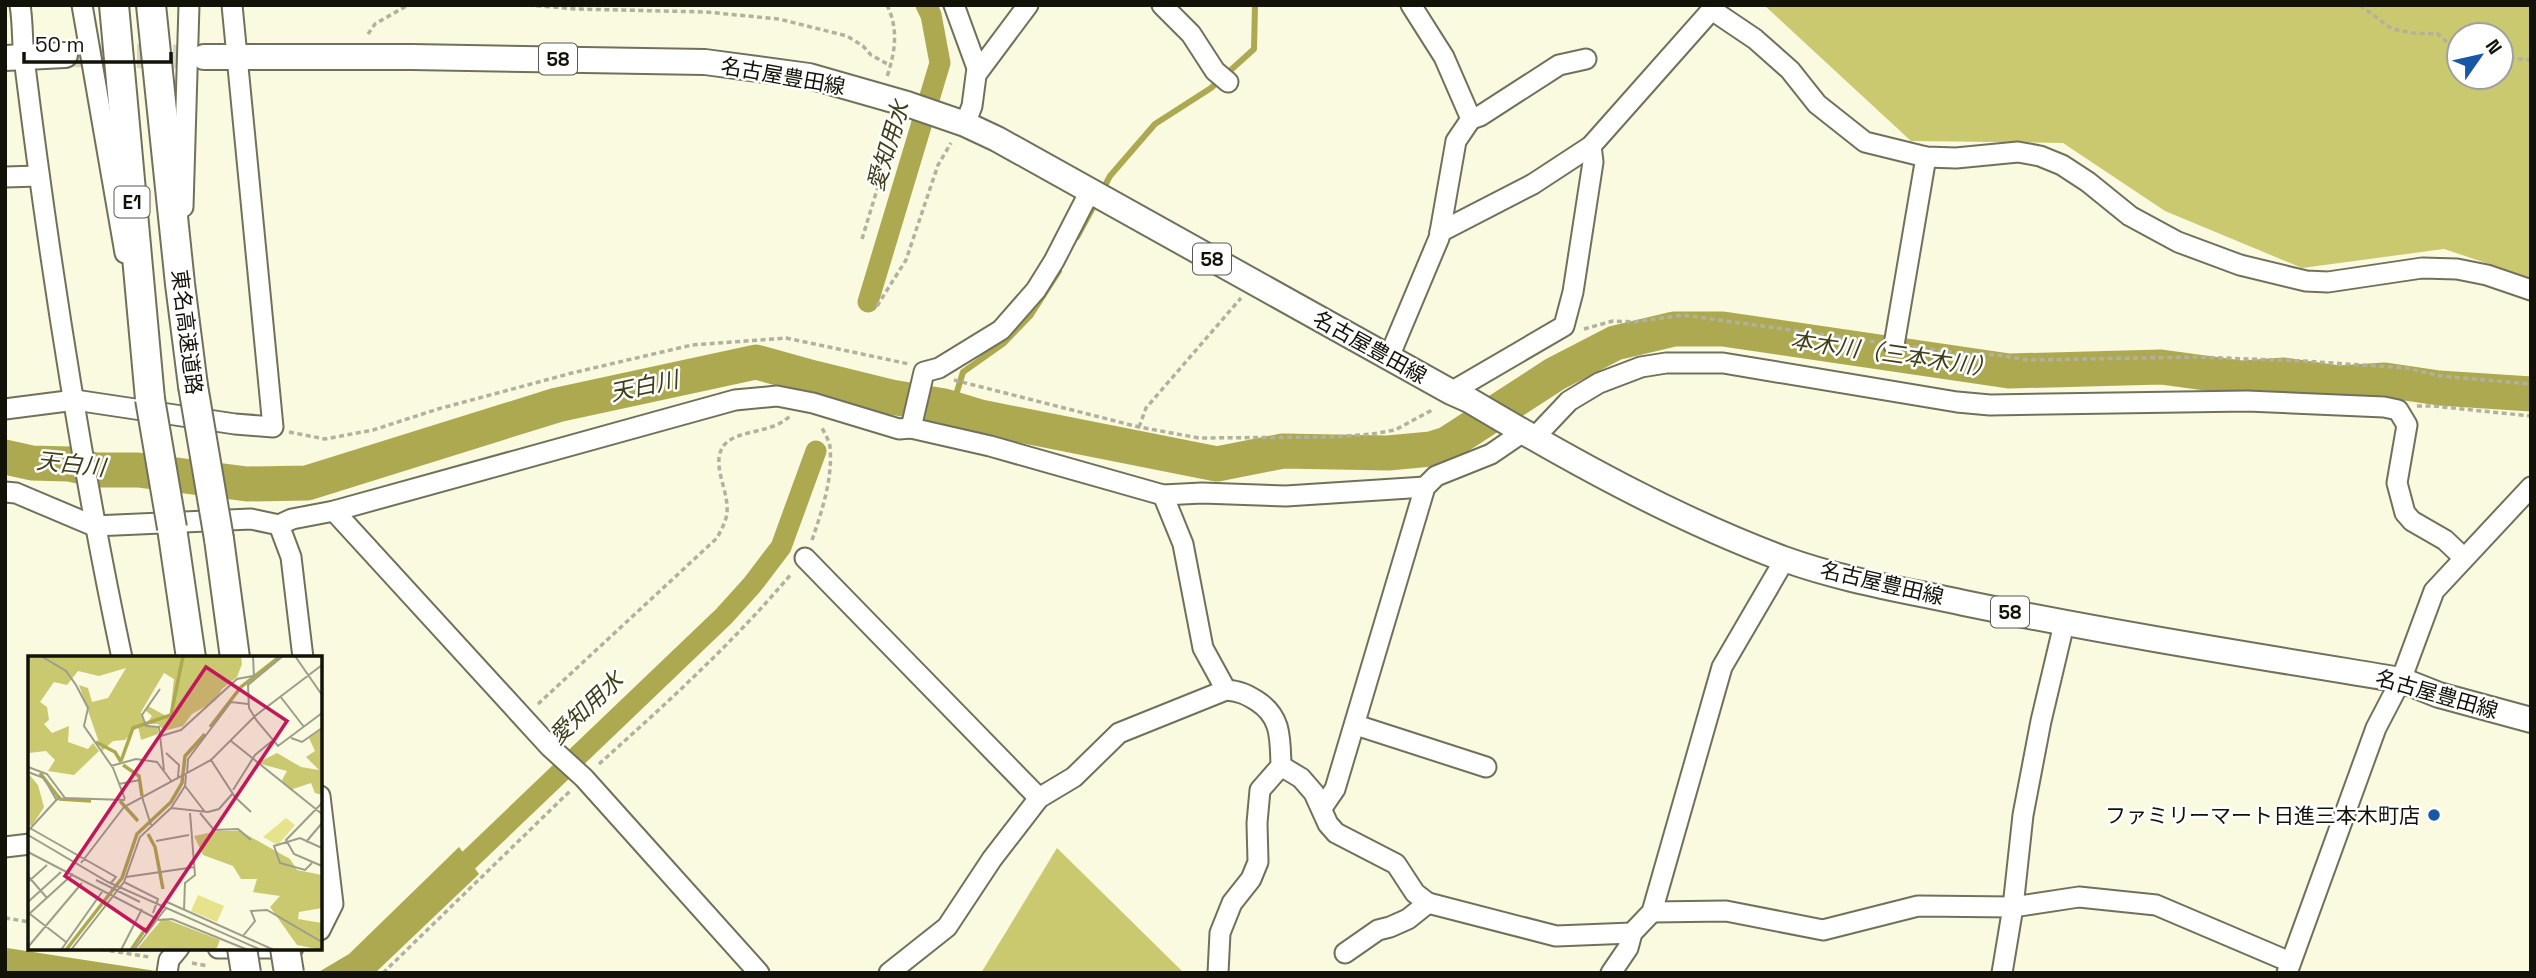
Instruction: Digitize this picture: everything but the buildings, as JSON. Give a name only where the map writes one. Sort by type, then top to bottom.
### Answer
[{"type":"highway","name":"東名高速道路","points":[[114,5],[150,399],[191,656]]},
{"type":"highway","name":"東名高速道路","points":[[151,5],[193,386],[219,539],[235,656]]},
{"type":"highway","points":[[242,950],[247,973]]},
{"type":"highway","points":[[285,950],[289,973]]},
{"type":"main road","points":[[15,57],[65,55]]},
{"type":"main road","name":"名古屋豊田線","points":[[204,57],[705,62],[810,76],[959,121],[1619,485],[1693,521],[1785,559],[1843,577],[2064,624],[2401,681],[2439,695],[2531,720]]},
{"type":"street","points":[[20,5],[15,57],[39,176],[94,526],[122,656]]},
{"type":"street","points":[[82,5],[150,399]]},
{"type":"street","points":[[180,284],[189,5]]},
{"type":"street","points":[[5,409],[75,400],[235,424],[273,427],[232,5]]},
{"type":"street","points":[[954,5],[978,72],[1028,5]]},
{"type":"street","points":[[1162,5],[1191,34],[1214,71],[1228,82]]},
{"type":"street","points":[[1410,5],[1444,57],[1471,118]]},
{"type":"street","points":[[1440,232],[1533,184],[1591,146],[1714,8],[1790,70],[1817,104],[1865,142],[1926,157],[1956,158],[2018,152],[2040,156],[2062,165],[2130,216],[2178,242],[2240,265],[2306,281],[2328,282],[2421,268],[2457,269],[2487,275],[2531,290]]},
{"type":"street","points":[[1389,358],[1440,232],[1456,141],[1471,118],[1480,116],[1559,65],[1586,59]]},
{"type":"street","points":[[959,121],[972,106],[977,68]]},
{"type":"street","points":[[1460,396],[1560,330],[1567,320],[1593,162],[1591,146]]},
{"type":"street","points":[[1894,345],[1926,157]]},
{"type":"street","points":[[5,177],[39,176]]},
{"type":"street","points":[[911,428],[931,370],[1002,330],[1036,290],[1090,191]]},
{"type":"street","points":[[1322,808],[1335,789],[1356,725],[1425,487],[1436,476],[1491,454],[1599,383],[1641,367],[1666,363],[1723,363],[1957,402],[1990,405],[2247,401],[2360,406],[2398,411],[2404,416],[2407,425],[2397,483],[2405,513],[2412,521],[2445,540],[2464,558]]},
{"type":"street","points":[[5,492],[16,493],[94,526],[251,519],[279,525],[292,519],[334,511],[735,400],[777,396],[899,429],[911,428],[989,446],[1163,495],[1202,493],[1286,496],[1425,487]]},
{"type":"street","points":[[1652,912],[1726,911],[1823,930],[1918,906],[2013,908],[2079,897],[2156,905],[2289,968],[2376,728],[2401,681],[2434,591],[2531,487]]},
{"type":"street","points":[[1163,495],[1183,544],[1203,648],[1226,690]]},
{"type":"street","points":[[334,511],[550,747],[584,778],[759,973]]},
{"type":"street","points":[[279,525],[291,557],[303,656]]},
{"type":"street","points":[[805,558],[1039,798]]},
{"type":"street","points":[[1611,973],[1628,948],[1632,933],[1652,912],[1722,667],[1785,559]]},
{"type":"street","points":[[2002,973],[2013,908],[2023,815],[2041,721],[2064,624]]},
{"type":"street","points":[[889,973],[947,927],[992,859],[1039,798],[1074,777],[1119,733],[1226,690],[1242,691],[1268,708],[1277,720],[1281,766],[1260,790],[1256,822],[1258,862],[1251,879],[1232,903],[1220,933],[1218,973]]},
{"type":"street","points":[[1356,725],[1486,767]]},
{"type":"street","points":[[1281,766],[1301,778],[1314,793],[1328,824],[1336,833],[1396,864],[1415,893],[1428,903],[1556,936],[1632,933]]},
{"type":"street","points":[[322,813],[333,904],[322,926]]},
{"type":"street","points":[[5,847],[28,844]]},
{"type":"street","points":[[1345,953],[1378,930],[1408,919],[1428,903]]},
{"type":"street","points":[[167,969],[169,960],[177,950]]},
{"type":"path","points":[[363,57],[366,37],[375,24],[408,5]]},
{"type":"path","points":[[528,5],[576,9],[706,12],[779,19],[847,36],[891,66]]},
{"type":"path","points":[[862,239],[897,101],[891,66],[895,53],[895,27],[887,5]]},
{"type":"path","points":[[2360,5],[2392,29],[2438,34],[2445,40]]},
{"type":"path","points":[[877,306],[906,260],[938,165],[950,145],[959,121]]},
{"type":"path","points":[[1139,427],[1146,408],[1255,283]]},
{"type":"path","points":[[1560,330],[1577,332],[1613,321],[1634,322],[1683,315],[1894,345],[2027,360],[2197,357],[2303,361],[2406,368],[2440,376],[2531,384]]},
{"type":"path","points":[[273,427],[303,436],[325,439],[337,437],[373,430],[438,409],[572,373],[692,345],[786,338],[931,370],[953,380],[1139,427],[1199,438],[1290,438],[1372,434],[1395,430],[1460,396]]},
{"type":"path","points":[[523,718],[717,538],[726,520],[727,508],[724,482],[718,464],[719,454],[726,443],[737,436],[767,430],[783,423],[795,412],[799,400]]},
{"type":"path","points":[[2398,411],[2410,407],[2433,406],[2531,416]]},
{"type":"path","points":[[383,973],[584,778],[698,675],[805,558],[824,508],[830,444],[821,426],[825,408]]},
{"type":"path","points":[[5,918],[28,922]]},
{"type":"shaded area","points":[[1764,5],[2531,5],[2531,278],[2444,249],[2302,268],[2165,211],[2063,143],[1911,141]]},
{"type":"shaded area","points":[[459,847],[479,874],[375,973],[317,973],[349,954]]},
{"type":"shaded area","points":[[1057,848],[1184,973],[981,973]]},
{"type":"shaded area","points":[[7,948],[169,973],[10,973]]},
{"type":"waterway","name":"愛知用水","points":[[868,302],[940,63],[931,15],[926,5]]},
{"type":"waterway","points":[[1102,191],[1110,176],[1155,124],[1211,88],[1254,49],[1255,5]]},
{"type":"waterway","points":[[1077,237],[1097,200]]},
{"type":"waterway","points":[[952,408],[963,372],[1004,343],[1030,316],[1059,271]]},
{"type":"waterway","name":"天白川","points":[[5,457],[32,463],[69,464],[96,470],[138,470],[247,484],[307,483],[557,405],[756,362],[980,417],[1217,464],[1283,451],[1388,453],[1431,449],[1447,444],[1555,374],[1615,343],[1674,329],[1723,329],[2009,371],[2161,367],[2242,378],[2284,375],[2339,383],[2385,380],[2439,388],[2531,394]]},
{"type":"waterway","name":"愛知用水","points":[[449,879],[724,616],[752,585],[781,547],[816,451]]},
{"type":"waterway","name":"愛知用水","points":[[5,961],[78,973]]},
{"type":"tunnel","points":[[65,55],[204,57]]},
{"type":"place","name":"ファミリーマート日進三本木町店","points":[[2434,815]]},
{"type":"water label","name":"本木川（三本木川）","points":[[1893,354]]}]
